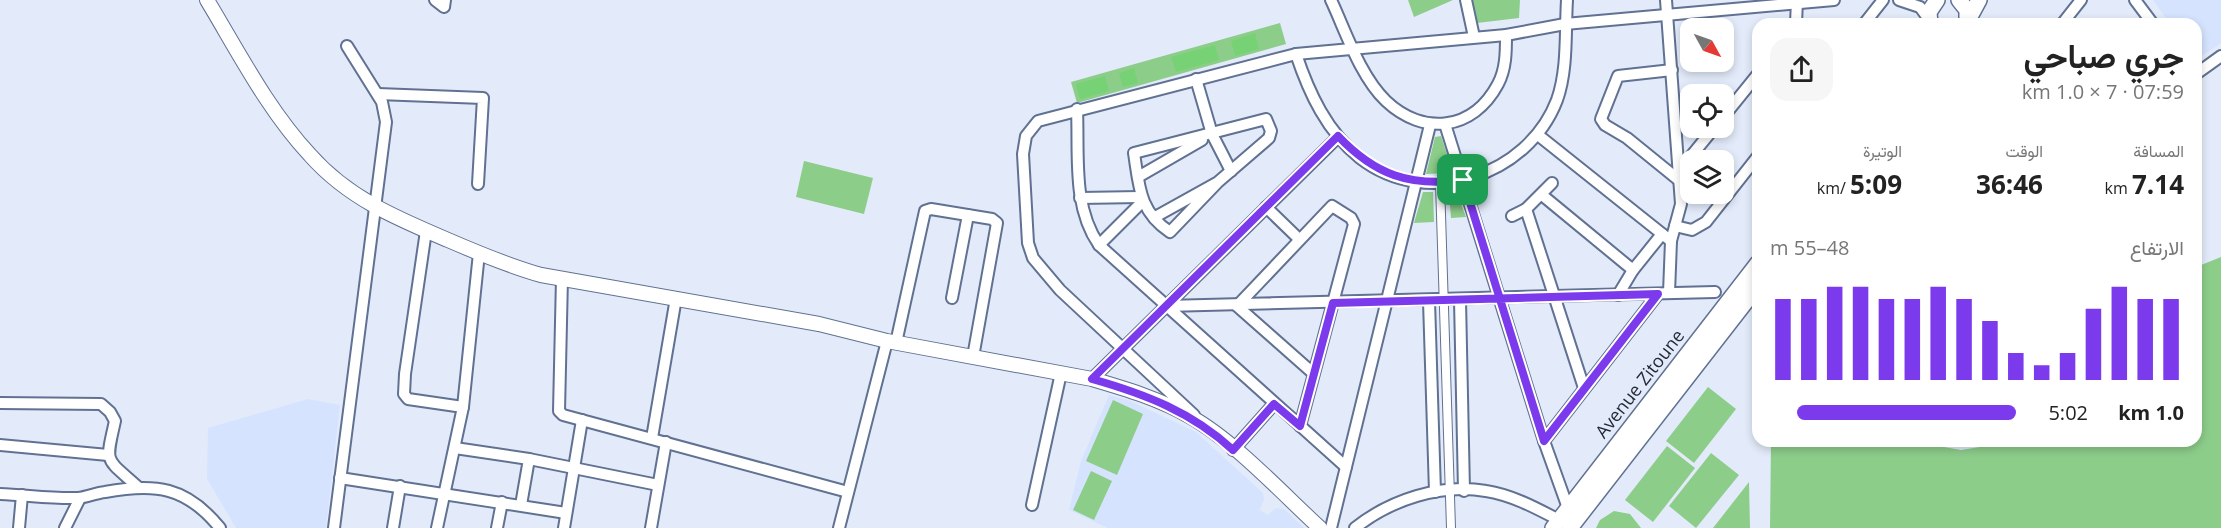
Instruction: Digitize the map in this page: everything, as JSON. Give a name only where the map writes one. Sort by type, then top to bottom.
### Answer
[{"type":"main road","points":[[1929,18],[1931,6],[1937,0]]},
{"type":"main road","points":[[1959,0],[1967,10],[1966,18]]},
{"type":"main road","points":[[1969,18],[1979,0]]},
{"type":"main road","name":"Avenue Zitoune","points":[[1562,521],[1752,271]]},
{"type":"main road","name":"Avenue Zitoune","points":[[1562,521],[1752,295]]},
{"type":"street","points":[[207,0],[290,132],[331,176],[376,209],[426,231],[516,268],[819,324],[892,342],[1092,379],[1178,409],[1209,429]]},
{"type":"street","points":[[435,0],[444,7],[445,0]]},
{"type":"street","points":[[1331,0],[1354,49],[1385,100],[1415,122],[1430,125],[1445,124],[1458,120],[1479,106],[1498,84],[1506,57],[1506,35]]},
{"type":"street","points":[[1466,0],[1474,37]]},
{"type":"street","points":[[1296,54],[1317,104],[1338,136],[1373,166],[1387,173],[1417,180],[1440,183],[1463,180],[1501,166],[1538,135],[1553,107],[1561,85],[1567,0]]},
{"type":"street","points":[[1618,295],[1633,270],[1676,226],[1680,212],[1666,0]]},
{"type":"street","points":[[1320,528],[1209,429],[1043,273],[1033,258],[1028,243],[1023,154],[1026,136],[1038,121],[1077,109],[1296,54],[1506,35],[1565,24],[1797,1],[1834,0]]},
{"type":"street","points":[[1869,18],[1883,0]]},
{"type":"street","points":[[1899,0],[1920,7],[1927,18]]},
{"type":"street","points":[[2067,18],[2081,0]]},
{"type":"street","points":[[2135,0],[2148,18]]},
{"type":"street","points":[[1796,18],[1797,1]]},
{"type":"street","points":[[334,528],[386,122],[385,110],[378,94],[347,46]]},
{"type":"street","points":[[2202,70],[2221,56]]},
{"type":"street","points":[[1672,70],[1618,76],[1601,119],[1605,125],[1679,176]]},
{"type":"street","points":[[1196,79],[1212,134],[1231,171]]},
{"type":"street","points":[[1734,104],[1752,81]]},
{"type":"street","points":[[378,94],[483,98],[478,184]]},
{"type":"street","points":[[1077,109],[1080,198],[1086,224],[1099,245],[1346,467]]},
{"type":"street","points":[[1263,118],[1267,120],[1271,131],[1269,138],[1218,182],[1170,232],[1142,199],[1134,153],[1212,134],[1263,118]]},
{"type":"street","points":[[1445,124],[1544,441],[1562,521]]},
{"type":"street","points":[[1331,528],[1430,125]]},
{"type":"street","points":[[1138,177],[1212,134]]},
{"type":"street","points":[[1538,135],[1666,238],[1669,293]]},
{"type":"street","points":[[1092,379],[1338,136]]},
{"type":"street","points":[[1679,176],[1707,138]]},
{"type":"street","points":[[1676,226],[1692,230],[1706,222],[1752,164]]},
{"type":"street","points":[[1155,217],[1218,182]]},
{"type":"street","points":[[1440,183],[1451,528]]},
{"type":"street","points":[[1512,216],[1526,209],[1552,183]]},
{"type":"street","points":[[1542,195],[1633,270]]},
{"type":"street","points":[[1080,198],[1142,199]]},
{"type":"street","points":[[1099,245],[1142,199]]},
{"type":"street","points":[[1237,306],[1332,206],[1354,221],[1300,426]]},
{"type":"street","points":[[1266,207],[1299,239]]},
{"type":"street","points":[[839,528],[892,342],[926,211],[931,209],[992,219],[997,223],[973,357]]},
{"type":"street","points":[[1526,209],[1584,388]]},
{"type":"street","points":[[952,298],[968,215]]},
{"type":"street","points":[[426,231],[404,394],[408,399],[463,407]]},
{"type":"street","points":[[437,528],[463,407],[479,253]]},
{"type":"street","points":[[562,278],[559,411],[582,420],[848,492]]},
{"type":"street","points":[[1166,306],[1237,306],[1715,292]]},
{"type":"street","points":[[1544,441],[1658,294]]},
{"type":"street","points":[[652,438],[676,298]]},
{"type":"street","points":[[1429,300],[1435,492]]},
{"type":"street","points":[[1460,300],[1464,491]]},
{"type":"street","points":[[1237,306],[1314,374]]},
{"type":"street","points":[[1032,505],[1061,373]]},
{"type":"street","points":[[0,403],[101,404],[110,412],[115,421],[108,455],[110,461],[138,487]]},
{"type":"street","points":[[1233,450],[1274,404]]},
{"type":"street","points":[[564,528],[582,420]]},
{"type":"street","points":[[651,528],[666,442]]},
{"type":"street","points":[[0,445],[108,455]]},
{"type":"street","points":[[455,448],[575,467],[658,485]]},
{"type":"street","points":[[521,505],[529,459]]},
{"type":"street","points":[[340,478],[566,513]]},
{"type":"street","points":[[393,528],[400,486]]},
{"type":"street","points":[[0,494],[80,498],[138,487],[169,489],[194,502],[219,528]]},
{"type":"street","points":[[1355,528],[1395,504],[1450,490],[1484,490],[1508,497],[1562,521]]},
{"type":"street","points":[[19,528],[22,495]]},
{"type":"street","points":[[65,528],[80,498]]},
{"type":"street","points":[[497,528],[502,502]]},
{"type":"shaded area","points":[[2153,0],[2221,0],[2221,43],[2202,56],[2202,18],[2166,18]]},
{"type":"shaded area","points":[[1109,395],[1128,400],[1196,432],[1263,493],[1264,499],[1260,510],[1268,515],[1276,508],[1284,509],[1304,528],[1108,528],[1069,510],[1081,461]]},
{"type":"shaded area","points":[[308,399],[340,405],[326,528],[236,528],[207,479],[208,428]]},
{"type":"green space","points":[[1408,0],[1453,0],[1414,17]]},
{"type":"green space","points":[[1472,0],[1520,0],[1519,18],[1477,23]]},
{"type":"green space","points":[[1280,23],[1286,44],[1077,103],[1071,82]]},
{"type":"green space","points":[[1255,33],[1259,49],[1235,56],[1231,41]]},
{"type":"green space","points":[[1215,45],[1219,60],[1176,72],[1171,57]]},
{"type":"green space","points":[[1134,68],[1138,83],[1123,87],[1119,73]]},
{"type":"green space","points":[[1105,76],[1109,91],[1080,99],[1076,84]]},
{"type":"green space","points":[[1441,136],[1453,173],[1426,174],[1435,137]]},
{"type":"green space","points":[[804,161],[873,178],[864,214],[796,197]]},
{"type":"green space","points":[[1456,191],[1466,217],[1451,218],[1449,192]]},
{"type":"green space","points":[[1423,192],[1433,192],[1434,222],[1414,223]]},
{"type":"green space","points":[[2221,257],[2221,528],[1770,528],[1771,447],[1944,447],[1961,450],[1980,447],[2202,447],[2202,265]]},
{"type":"green space","points":[[1708,387],[1736,409],[1694,463],[1666,441]]},
{"type":"green space","points":[[1113,400],[1143,414],[1117,475],[1086,461]]},
{"type":"green space","points":[[1667,446],[1695,468],[1653,522],[1625,500]]},
{"type":"green space","points":[[1711,453],[1739,475],[1696,528],[1669,506]]},
{"type":"green space","points":[[1091,471],[1112,481],[1094,520],[1073,510]]},
{"type":"green space","points":[[1749,482],[1750,528],[1713,528]]},
{"type":"green space","points":[[1614,511],[1630,514],[1641,528],[1596,528],[1600,520]]},
{"type":"route","points":[[1463,180],[1431,183],[1387,173],[1360,158],[1338,136],[1092,379],[1121,387],[1178,409],[1209,429],[1233,450],[1274,404],[1300,426],[1333,303],[1460,300],[1499,298],[1658,294],[1544,441],[1499,298],[1463,180]]}]
